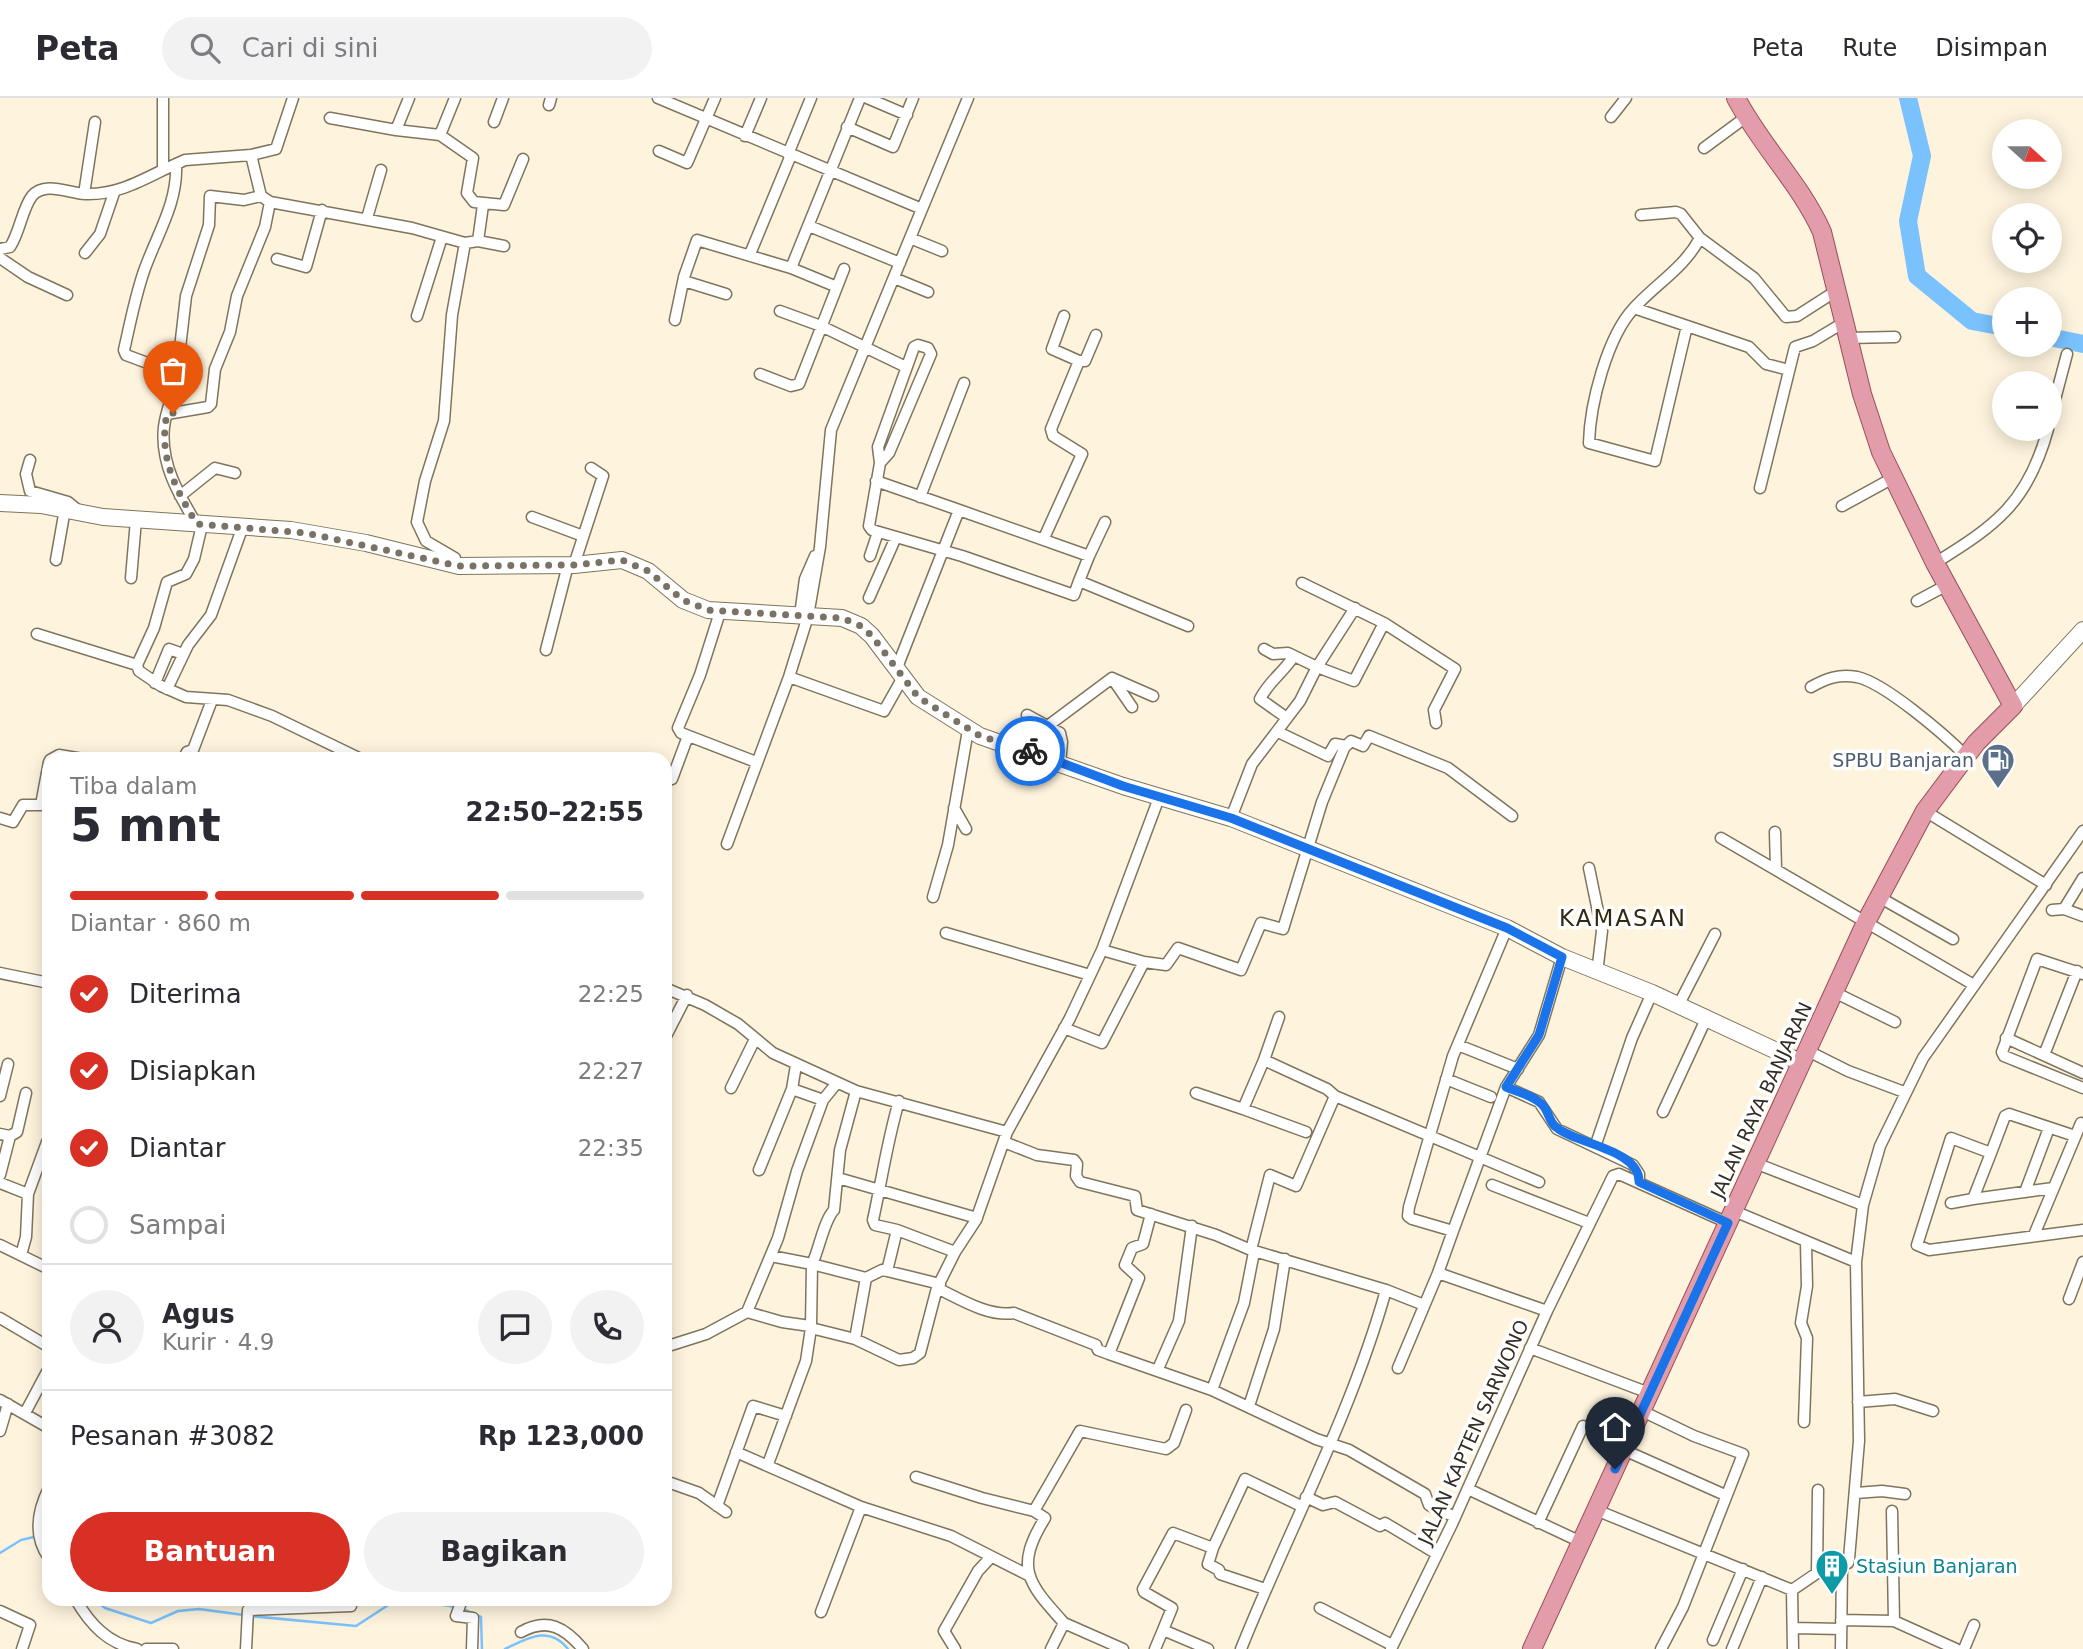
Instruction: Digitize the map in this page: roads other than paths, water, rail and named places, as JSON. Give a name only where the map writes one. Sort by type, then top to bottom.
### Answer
[{"type":"main road","points":[[1736,98],[1746,117],[1793,180],[1822,232],[1840,311],[1876,440],[1936,564],[2013,706]]},
{"type":"main road","name":"JALAN RAYA BANJARAN","points":[[1532,1649],[1867,920],[1925,811],[1966,756],[2013,706]]},
{"type":"street","points":[[163,98],[163,170]]},
{"type":"street","points":[[0,249],[10,247],[31,197],[40,190],[50,188],[84,194],[114,193],[185,160],[251,155],[276,149],[293,98]]},
{"type":"street","points":[[396,130],[409,98]]},
{"type":"street","points":[[440,135],[456,98]]},
{"type":"street","points":[[494,122],[503,98]]},
{"type":"street","points":[[659,151],[687,163],[715,98]]},
{"type":"street","points":[[745,136],[761,98]]},
{"type":"street","points":[[750,254],[811,98]]},
{"type":"street","points":[[792,268],[860,98]]},
{"type":"street","points":[[867,98],[907,115]]},
{"type":"street","points":[[847,127],[891,148],[895,145],[913,98]]},
{"type":"street","points":[[727,845],[789,677],[820,547],[829,438],[968,98]]},
{"type":"street","points":[[1611,117],[1626,98]]},
{"type":"street","points":[[662,99],[829,172],[922,209]]},
{"type":"street","points":[[1704,148],[1746,117]]},
{"type":"street","points":[[330,118],[440,135],[473,158],[467,193],[474,202],[483,205],[504,205],[523,159]]},
{"type":"street","points":[[84,194],[95,122]]},
{"type":"street","points":[[167,414],[208,407],[211,404],[215,369],[229,332],[237,296],[265,226],[265,199],[251,155]]},
{"type":"street","points":[[176,164],[174,201],[158,232],[141,281],[124,350],[126,355],[177,374]]},
{"type":"street","points":[[367,218],[381,170]]},
{"type":"street","points":[[85,253],[100,234],[114,193]]},
{"type":"street","points":[[346,752],[261,712],[228,700],[186,697],[155,683],[139,671],[137,665],[154,628],[167,582],[187,574],[194,559],[200,525],[177,492],[164,443],[167,414],[177,374],[186,296],[209,225],[209,196],[244,200],[265,199],[367,218],[465,243],[478,241],[503,246]]},
{"type":"street","points":[[478,241],[483,205]]},
{"type":"street","points":[[277,259],[306,267],[322,210]]},
{"type":"street","points":[[1641,215],[1679,212],[1698,241],[1754,278],[1786,317],[1840,311],[1895,337]]},
{"type":"street","points":[[809,226],[900,263]]},
{"type":"street","points":[[417,316],[442,237]]},
{"type":"street","points":[[910,238],[942,251]]},
{"type":"street","points":[[675,320],[693,246],[699,240],[792,268],[836,287]]},
{"type":"street","points":[[1687,326],[1655,461],[1591,445],[1589,437],[1595,395],[1616,340],[1634,308],[1677,270],[1698,241]]},
{"type":"street","points":[[465,243],[452,316],[444,421],[417,518],[426,541],[467,565]]},
{"type":"street","points":[[0,258],[28,277],[67,295]]},
{"type":"street","points":[[760,373],[791,386],[799,384],[844,269]]},
{"type":"street","points":[[894,278],[928,292]]},
{"type":"street","points":[[684,281],[726,294]]},
{"type":"street","points":[[1634,308],[1749,347],[1766,364],[1789,370]]},
{"type":"street","points":[[780,311],[821,326],[906,367]]},
{"type":"street","points":[[1760,488],[1795,346],[1813,341],[1826,332],[1840,311]]},
{"type":"street","points":[[1064,316],[1052,349],[1085,361],[1096,335]]},
{"type":"street","points":[[880,463],[889,453],[930,351],[915,346],[878,447],[880,463],[869,526],[878,532],[1074,595],[1088,555],[1105,522]]},
{"type":"street","points":[[2062,373],[2067,354]]},
{"type":"street","points":[[1044,538],[1082,454],[1053,436],[1051,429],[1079,361]]},
{"type":"street","points":[[920,497],[964,383]]},
{"type":"street","points":[[1936,564],[1969,542],[2017,502],[2044,441]]},
{"type":"street","points":[[30,460],[26,474],[30,491],[68,502],[73,511],[56,560]]},
{"type":"street","points":[[177,492],[209,470],[222,468],[235,472]]},
{"type":"street","points":[[546,650],[603,476],[591,468]]},
{"type":"street","points":[[1842,506],[1893,478]]},
{"type":"street","points":[[876,481],[1088,555]]},
{"type":"street","points":[[2,503],[136,520],[243,526],[344,539],[467,565],[622,560],[648,571],[683,600],[720,612],[806,605],[861,626],[872,636],[918,697],[968,730],[992,741],[1114,783],[1231,818],[1308,851],[1507,928],[1562,957],[1652,993],[1706,1020],[1904,1092]]},
{"type":"street","points":[[789,677],[884,711],[899,674],[913,626],[958,510]]},
{"type":"street","points":[[532,517],[582,539]]},
{"type":"street","points":[[131,578],[136,520]]},
{"type":"street","points":[[167,689],[183,654],[211,615],[243,526]]},
{"type":"street","points":[[870,556],[878,532]]},
{"type":"street","points":[[869,598],[896,537]]},
{"type":"street","points":[[1079,581],[1188,626]]},
{"type":"street","points":[[1302,583],[1384,623],[1455,668],[1434,710],[1436,723]]},
{"type":"street","points":[[1917,601],[1947,585]]},
{"type":"street","points":[[1231,818],[1252,764],[1300,701],[1317,667],[1355,608]]},
{"type":"street","points":[[720,612],[700,675],[678,728],[688,736],[756,762]]},
{"type":"street","points":[[1265,649],[1273,654],[1294,656],[1354,681],[1384,623]]},
{"type":"street","points":[[2013,706],[2083,630]]},
{"type":"street","points":[[37,634],[137,665]]},
{"type":"street","points":[[155,683],[169,649],[183,654]]},
{"type":"street","points":[[1287,718],[1260,699],[1269,681],[1281,676],[1294,656]]},
{"type":"street","points":[[1811,687],[1828,677],[1867,680],[1933,726],[1966,756]]},
{"type":"street","points":[[1112,678],[1153,696]]},
{"type":"street","points":[[1112,678],[1132,707]]},
{"type":"street","points":[[1049,725],[1112,678]]},
{"type":"street","points":[[187,752],[193,750],[212,700]]},
{"type":"street","points":[[1027,715],[1059,733],[1062,742],[1060,763]]},
{"type":"street","points":[[933,897],[948,845],[968,730]]},
{"type":"street","points":[[1278,732],[1328,756],[1335,744],[1345,746]]},
{"type":"street","points":[[672,779],[688,736]]},
{"type":"street","points":[[1102,950],[1166,965],[1178,948],[1241,970],[1261,923],[1280,929],[1284,927],[1323,799],[1345,746],[1350,741],[1364,745],[1369,736],[1434,761],[1512,816]]},
{"type":"street","points":[[747,1312],[855,1339],[899,1360],[913,1358],[920,1353],[939,1286],[955,1252],[977,1218],[1006,1137],[1102,950],[1160,795]]},
{"type":"street","points":[[0,818],[13,822],[23,805],[41,805],[42,800]]},
{"type":"street","points":[[954,808],[966,829]]},
{"type":"street","points":[[1925,811],[2046,885]]},
{"type":"street","points":[[1792,1590],[1817,1573],[1842,1565],[1850,1559],[1857,1493],[1856,1267],[1863,1206],[1880,1146],[1904,1092],[1923,1058],[2083,831]]},
{"type":"street","points":[[1775,832],[1776,869]]},
{"type":"street","points":[[1721,838],[1867,920],[1974,985]]},
{"type":"street","points":[[1589,868],[1590,885],[1599,910],[1602,931],[1597,973]]},
{"type":"street","points":[[2064,909],[2083,878]]},
{"type":"street","points":[[1879,897],[1953,939]]},
{"type":"street","points":[[2052,910],[2064,909],[2083,916]]},
{"type":"street","points":[[1453,1231],[1408,1216],[1428,1133],[1446,1079],[1507,928]]},
{"type":"street","points":[[946,933],[1090,975]]},
{"type":"street","points":[[1678,1006],[1715,934]]},
{"type":"street","points":[[1398,1368],[1438,1272],[1506,1087],[1539,1035],[1562,957]]},
{"type":"street","points":[[2044,1055],[2080,972],[2037,959],[2002,1052],[2004,1056],[2082,1084]]},
{"type":"street","points":[[1064,1028],[1102,1043],[1144,961]]},
{"type":"street","points":[[0,972],[42,981]]},
{"type":"street","points":[[672,990],[687,995],[738,1024],[755,1040],[796,1065],[836,1084],[899,1101],[1006,1137],[1037,1155],[1076,1161],[1076,1177],[1080,1182],[1135,1196],[1136,1209],[1192,1226],[1253,1251],[1386,1290],[1424,1305]]},
{"type":"street","points":[[1834,992],[1895,1022]]},
{"type":"street","points":[[1596,1144],[1632,1038],[1652,993]]},
{"type":"street","points":[[672,1024],[687,995]]},
{"type":"street","points":[[1243,1109],[1279,1017]]},
{"type":"street","points":[[1663,1112],[1706,1020]]},
{"type":"street","points":[[2006,1038],[2083,1073]]},
{"type":"street","points":[[731,1088],[755,1040]]},
{"type":"street","points":[[1458,1045],[1518,1069]]},
{"type":"street","points":[[1264,1060],[1327,1088],[1335,1096],[1539,1182]]},
{"type":"street","points":[[0,1096],[8,1064]]},
{"type":"street","points":[[759,1170],[792,1089],[796,1065]]},
{"type":"street","points":[[1446,1079],[1491,1097]]},
{"type":"street","points":[[672,1345],[706,1334],[747,1312],[771,1256],[823,1100],[836,1084]]},
{"type":"street","points":[[1506,1087],[1539,1102],[1557,1129],[1596,1144],[1633,1165],[1639,1178],[1856,1267]]},
{"type":"street","points":[[792,1089],[823,1100]]},
{"type":"street","points":[[768,1464],[806,1361],[812,1264],[828,1217],[834,1210],[840,1150],[856,1091]]},
{"type":"street","points":[[0,1175],[5,1135],[17,1132],[26,1093]]},
{"type":"street","points":[[1196,1093],[1306,1132]]},
{"type":"street","points":[[1212,1390],[1244,1303],[1270,1175],[1275,1174],[1296,1186],[1335,1096]]},
{"type":"street","points":[[899,1101],[886,1143],[873,1222],[955,1252]]},
{"type":"street","points":[[1973,1199],[2007,1115],[2075,1136]]},
{"type":"street","points":[[2034,1235],[2081,1123]]},
{"type":"street","points":[[2025,1192],[2049,1128]]},
{"type":"street","points":[[1991,1153],[1954,1138],[1948,1142],[1917,1245],[1929,1250],[2083,1230]]},
{"type":"street","points":[[21,1255],[26,1237],[28,1194],[42,1156]]},
{"type":"street","points":[[1755,1163],[1863,1206]]},
{"type":"street","name":"JALAN KAPTEN SARWONO","points":[[1392,1647],[1468,1489],[1546,1311],[1587,1226],[1614,1175],[1639,1178]]},
{"type":"street","points":[[838,1178],[977,1218]]},
{"type":"street","points":[[0,1183],[28,1194]]},
{"type":"street","points":[[1492,1185],[1587,1226]]},
{"type":"street","points":[[1951,1203],[2053,1188]]},
{"type":"street","points":[[1109,1354],[1139,1278],[1125,1265],[1132,1248],[1143,1244],[1151,1214]]},
{"type":"street","points":[[1158,1369],[1179,1321],[1192,1226]]},
{"type":"street","points":[[887,1271],[897,1230]]},
{"type":"street","points":[[0,1245],[42,1266]]},
{"type":"street","points":[[1804,1422],[1807,1338],[1801,1323],[1807,1286],[1805,1248]]},
{"type":"street","points":[[771,1256],[866,1278],[882,1270],[887,1271],[939,1286],[966,1302],[1000,1313],[1014,1313],[1096,1345],[1098,1350],[1212,1390],[1367,1459],[1425,1494],[1429,1505],[1455,1517]]},
{"type":"street","points":[[1249,1406],[1274,1329],[1285,1259]]},
{"type":"street","points":[[2069,1299],[2083,1263]]},
{"type":"street","points":[[1438,1272],[1546,1311]]},
{"type":"street","points":[[855,1339],[866,1278]]},
{"type":"street","points":[[1241,1649],[1303,1502],[1332,1444],[1365,1361],[1386,1290]]},
{"type":"street","points":[[0,1318],[42,1343]]},
{"type":"street","points":[[1530,1348],[1649,1393]]},
{"type":"street","points":[[26,1413],[42,1382]]},
{"type":"street","points":[[1858,1402],[1895,1399],[1933,1411]]},
{"type":"street","points":[[0,1431],[4,1402],[42,1423]]},
{"type":"street","points":[[672,1483],[699,1493],[721,1509],[736,1452],[753,1406],[786,1416]]},
{"type":"street","points":[[1034,1511],[1080,1431],[1166,1449],[1174,1443],[1186,1410]]},
{"type":"street","points":[[1642,1410],[1693,1436],[1743,1454],[1671,1635],[1661,1649]]},
{"type":"street","points":[[1538,1523],[1583,1426],[1726,1495]]},
{"type":"street","points":[[736,1452],[861,1507],[927,1526],[1028,1575]]},
{"type":"street","points":[[916,1477],[1034,1511],[1045,1518],[1028,1547],[1028,1575],[1042,1599],[1064,1623],[1123,1649]]},
{"type":"street","points":[[1265,1589],[1220,1574],[1219,1570],[1208,1564],[1245,1479],[1303,1502],[1335,1502],[1380,1526],[1384,1522],[1437,1554]]},
{"type":"street","points":[[1468,1489],[1581,1542]]},
{"type":"street","points":[[1817,1573],[1818,1490]]},
{"type":"street","points":[[1857,1493],[1882,1490],[1905,1494]]},
{"type":"street","points":[[821,1612],[861,1507]]},
{"type":"street","points":[[42,1508],[38,1544],[42,1549]]},
{"type":"street","points":[[1596,1510],[1792,1590]]},
{"type":"street","points":[[1892,1510],[1894,1621]]},
{"type":"street","points":[[1155,1649],[1172,1608],[1143,1591],[1170,1536],[1175,1533],[1213,1548]]},
{"type":"street","points":[[955,1649],[944,1631],[978,1571],[991,1557]]},
{"type":"street","points":[[1841,1649],[1842,1565]]},
{"type":"street","points":[[1713,1640],[1743,1569]]},
{"type":"street","points":[[1732,1649],[1762,1577]]},
{"type":"street","points":[[1792,1590],[1793,1649]]},
{"type":"street","points":[[80,1606],[99,1632],[118,1643],[137,1649]]},
{"type":"street","points":[[246,1649],[246,1618],[250,1609],[351,1606]]},
{"type":"street","points":[[460,1606],[456,1616],[473,1618],[472,1649]]},
{"type":"street","points":[[1320,1608],[1392,1647]]},
{"type":"street","points":[[0,1611],[30,1625],[22,1649]]},
{"type":"street","points":[[1794,1628],[1894,1621],[1955,1649]]},
{"type":"street","points":[[522,1632],[545,1623],[555,1625],[569,1633],[583,1649]]},
{"type":"street","points":[[1051,1649],[1064,1623]]},
{"type":"street","points":[[1964,1649],[1974,1625]]},
{"type":"street","points":[[1164,1630],[1208,1649]]},
{"type":"street","points":[[146,1649],[173,1649]]},
{"type":"waterway","points":[[1908,98],[1922,156],[1908,221],[1917,276],[1972,321],[1992,325]]},
{"type":"waterway","points":[[2062,340],[2083,344]]},
{"type":"waterway","points":[[0,1553],[21,1540],[38,1536]]},
{"type":"waterway","points":[[102,1606],[151,1623],[178,1611],[199,1609],[244,1615]]},
{"type":"waterway","points":[[250,1616],[356,1626],[387,1606]]},
{"type":"waterway","points":[[450,1606],[456,1607]]},
{"type":"waterway","points":[[463,1609],[481,1617],[482,1649]]},
{"type":"waterway","points":[[505,1649],[538,1636],[553,1637],[568,1649]]},
{"type":"place","name":"SPBU Banjaran","points":[[1998,790]]},
{"type":"place","name":"Stasiun Banjaran","points":[[1832,1596]]},
{"type":"district","name":"KAMASAN","points":[[1623,918]]}]
